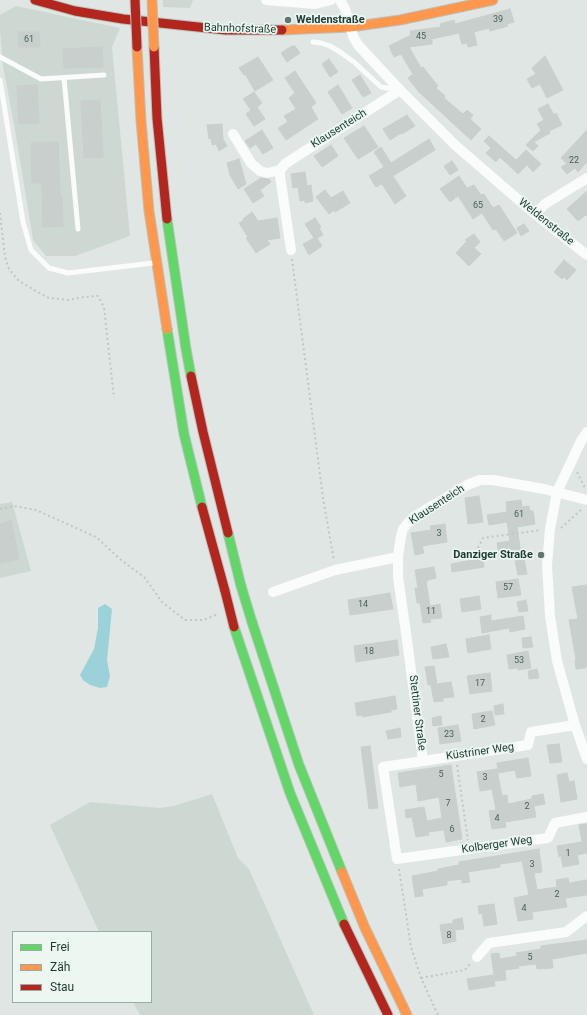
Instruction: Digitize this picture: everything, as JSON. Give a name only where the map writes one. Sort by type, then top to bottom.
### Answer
[{"type":"main road","name":"Bahnhofstraße","points":[[35,0],[75,11],[123,19],[226,30],[268,31],[350,27],[400,20],[493,0]]},
{"type":"main road","points":[[135,0],[141,121],[149,210],[170,359],[184,434],[200,501],[234,627],[290,793],[349,935],[388,1015]]},
{"type":"main road","points":[[152,0],[158,118],[166,210],[186,349],[203,432],[241,586],[299,765],[365,928],[407,1015]]},
{"type":"street","points":[[266,0],[315,4],[331,0]]},
{"type":"street","name":"Weldenstraße","points":[[340,0],[345,9],[353,36],[358,45],[400,90],[455,145],[535,214],[587,255]]},
{"type":"street","name":"Klausenteich","points":[[280,170],[285,164],[400,90]]},
{"type":"street","points":[[233,134],[252,163],[260,171],[267,172],[280,170],[291,250]]},
{"type":"street","points":[[535,214],[545,204],[587,178]]},
{"type":"street","points":[[587,432],[557,492],[550,529],[547,565],[550,616],[557,661],[575,725],[587,759]]},
{"type":"street","name":"Klausenteich","points":[[398,557],[403,529],[415,516],[467,485],[480,480],[493,480],[544,489],[587,500]]},
{"type":"street","points":[[273,592],[335,570],[398,557]]},
{"type":"street","name":"Stettiner Straße","points":[[397,859],[383,767],[423,761],[398,578],[398,557]]},
{"type":"street","name":"Küstriner Weg","points":[[423,761],[528,745],[531,732],[575,725]]},
{"type":"street","name":"Kolberger Weg","points":[[397,859],[548,838],[555,823],[587,817]]},
{"type":"street","points":[[477,957],[489,943],[566,932],[587,916]]},
{"type":"lane","points":[[313,42],[330,46],[340,52],[354,62],[381,87],[400,90]]},
{"type":"lane","points":[[0,57],[41,79],[104,76]]},
{"type":"lane","points":[[64,78],[78,229]]},
{"type":"lane","points":[[0,80],[23,222],[31,250],[49,268],[68,273],[156,262]]},
{"type":"path","points":[[0,213],[5,256],[9,269],[18,280],[49,298],[68,300],[98,296],[104,307],[114,398]]},
{"type":"path","points":[[291,250],[322,490],[335,570]]},
{"type":"path","points":[[0,509],[14,506],[36,510],[96,537],[120,559],[145,578],[162,602],[185,620],[203,620],[217,614]]},
{"type":"path","points":[[478,548],[483,538],[550,529]]},
{"type":"path","points":[[456,756],[469,849]]},
{"type":"path","points":[[397,859],[411,947],[421,978],[438,1015]]},
{"type":"path","points":[[421,978],[465,970],[477,957]]},
{"type":"shaded area","points":[[163,0],[193,0],[190,8],[163,7]]},
{"type":"shaded area","points":[[16,6],[120,28],[112,47],[130,236],[75,256],[46,256],[33,240],[3,66],[0,31],[0,15]]},
{"type":"shaded area","points":[[12,502],[31,571],[0,578],[0,504]]},
{"type":"shaded area","points":[[212,794],[238,858],[249,869],[314,1015],[140,1015],[134,1003],[152,1003],[152,931],[99,931],[50,825],[90,802],[160,808],[174,806]]},
{"type":"water","points":[[105,604],[112,609],[107,660],[110,676],[107,687],[100,688],[90,685],[83,680],[80,675],[94,649],[98,628],[98,608]]},
{"type":"building","points":[[510,9],[514,22],[507,24],[508,26],[490,31],[489,28],[474,32],[477,45],[468,47],[467,43],[462,44],[459,33],[432,39],[432,44],[409,47],[421,68],[423,67],[438,86],[436,88],[445,96],[444,98],[463,114],[467,110],[473,115],[470,119],[481,129],[471,140],[419,92],[408,78],[413,74],[401,54],[394,57],[389,46],[411,35],[410,31],[441,27],[440,24],[454,20],[455,24]]},
{"type":"building","points":[[18,32],[39,32],[40,47],[19,47]]},
{"type":"building","points":[[292,46],[295,46],[300,53],[287,62],[281,53]]},
{"type":"building","points":[[102,47],[103,67],[64,68],[63,49]]},
{"type":"building","points":[[545,56],[563,90],[547,98],[540,84],[532,88],[527,79],[536,74],[532,68]]},
{"type":"building","points":[[258,57],[273,80],[255,91],[245,74],[244,75],[239,68]]},
{"type":"building","points":[[329,59],[338,72],[330,77],[322,64]]},
{"type":"building","points":[[295,71],[316,103],[311,107],[318,119],[286,140],[278,128],[288,122],[284,116],[296,109],[289,98],[295,93],[285,78]]},
{"type":"building","points":[[360,75],[371,93],[363,97],[352,80]]},
{"type":"building","points":[[37,85],[39,123],[19,124],[17,86]]},
{"type":"building","points":[[338,85],[352,108],[342,114],[328,92]]},
{"type":"building","points":[[254,92],[262,103],[257,107],[265,119],[254,126],[246,114],[251,110],[243,99]]},
{"type":"building","points":[[100,100],[103,157],[84,158],[81,101]]},
{"type":"building","points":[[548,104],[554,115],[556,113],[562,125],[549,131],[550,133],[534,142],[538,146],[533,151],[526,145],[541,130],[537,124],[544,120],[538,109]]},
{"type":"building","points":[[407,115],[415,126],[390,140],[383,129]]},
{"type":"building","points":[[222,124],[223,139],[227,146],[219,151],[216,144],[212,145],[211,138],[209,139],[207,125]]},
{"type":"building","points":[[364,126],[378,147],[358,159],[344,138]]},
{"type":"building","points":[[262,130],[273,148],[263,154],[256,144],[250,148],[245,141]]},
{"type":"building","points":[[587,130],[587,162],[578,172],[575,168],[567,174],[561,167],[567,164],[561,158]]},
{"type":"building","points":[[489,136],[516,160],[526,150],[541,164],[533,172],[527,165],[518,174],[500,157],[496,162],[486,153],[491,148],[484,141]]},
{"type":"building","points":[[429,139],[435,150],[393,176],[406,196],[395,204],[382,184],[376,187],[369,176],[384,167],[374,152],[381,147],[391,163]]},
{"type":"building","points":[[58,142],[60,196],[62,196],[63,226],[43,227],[42,183],[32,183],[31,143]]},
{"type":"building","points":[[331,145],[338,156],[322,167],[314,156]]},
{"type":"building","points":[[239,159],[246,184],[238,189],[230,175],[227,163]]},
{"type":"building","points":[[452,161],[458,170],[450,175],[444,166]]},
{"type":"building","points":[[305,172],[307,186],[311,185],[313,201],[305,203],[305,200],[300,201],[298,187],[293,188],[291,174]]},
{"type":"building","points":[[459,176],[467,188],[474,185],[481,195],[484,194],[493,208],[499,205],[517,233],[504,241],[496,229],[493,230],[482,213],[473,219],[458,196],[450,202],[440,189]]},
{"type":"building","points":[[261,178],[269,179],[271,182],[260,190],[264,196],[253,203],[244,189]]},
{"type":"building","points":[[325,190],[331,198],[343,191],[350,203],[335,212],[334,210],[329,214],[316,197]]},
{"type":"building","points":[[587,191],[587,214],[578,221],[567,209]]},
{"type":"building","points":[[252,212],[258,221],[277,218],[280,238],[267,240],[270,244],[256,253],[246,238],[248,237],[239,223]]},
{"type":"building","points":[[315,218],[321,227],[319,228],[323,235],[317,238],[322,246],[309,255],[303,244],[314,238],[305,224]]},
{"type":"building","points":[[524,224],[529,231],[521,236],[517,228]]},
{"type":"building","points":[[474,234],[480,242],[474,248],[481,254],[469,266],[456,253],[467,241],[465,240]]},
{"type":"building","points":[[564,260],[576,270],[567,280],[564,277],[562,279],[554,272]]},
{"type":"building","points":[[479,496],[483,522],[468,524],[465,498]]},
{"type":"building","points":[[521,500],[522,507],[529,506],[530,511],[533,511],[535,524],[517,527],[521,554],[499,557],[497,543],[510,541],[507,522],[489,525],[487,515],[507,512],[506,502]]},
{"type":"building","points":[[11,521],[19,559],[0,563],[0,524]]},
{"type":"building","points":[[445,524],[447,542],[422,546],[424,553],[415,555],[411,533],[431,530],[430,526]]},
{"type":"building","points":[[483,558],[484,567],[452,572],[451,564]]},
{"type":"building","points":[[524,559],[527,574],[518,575],[515,561]]},
{"type":"building","points":[[434,567],[436,578],[426,581],[430,606],[440,604],[442,618],[430,619],[431,622],[423,623],[420,603],[417,603],[415,588],[418,588],[415,570]]},
{"type":"building","points":[[518,579],[521,595],[498,598],[496,582]]},
{"type":"building","points":[[587,585],[587,666],[585,668],[576,669],[576,659],[569,620],[578,619],[572,587]]},
{"type":"building","points":[[390,593],[393,609],[350,615],[348,600]]},
{"type":"building","points":[[479,596],[481,609],[462,612],[460,599]]},
{"type":"building","points":[[526,600],[528,611],[519,612],[517,602]]},
{"type":"building","points":[[491,615],[491,621],[523,616],[525,629],[510,632],[509,628],[482,633],[480,617]]},
{"type":"building","points":[[489,635],[491,649],[468,653],[466,639]]},
{"type":"building","points":[[531,637],[533,647],[523,648],[522,638]]},
{"type":"building","points":[[397,640],[399,655],[356,662],[354,646]]},
{"type":"building","points":[[446,644],[449,657],[433,659],[431,647]]},
{"type":"building","points":[[528,651],[531,668],[518,670],[518,668],[509,669],[507,655]]},
{"type":"building","points":[[434,666],[437,684],[428,685],[425,667]]},
{"type":"building","points":[[537,669],[539,678],[529,679],[528,671]]},
{"type":"building","points":[[490,673],[492,691],[470,694],[467,676]]},
{"type":"building","points":[[451,682],[454,697],[443,698],[443,701],[434,702],[431,685]]},
{"type":"building","points":[[395,696],[397,709],[391,710],[391,712],[363,717],[363,715],[357,716],[355,703]]},
{"type":"building","points":[[503,704],[504,714],[495,715],[494,706]]},
{"type":"building","points":[[492,711],[495,725],[474,729],[472,714]]},
{"type":"building","points":[[441,716],[442,725],[433,726],[432,718]]},
{"type":"building","points":[[458,725],[461,741],[440,744],[438,728]]},
{"type":"building","points":[[400,728],[401,737],[388,739],[386,731]]},
{"type":"building","points":[[559,744],[562,762],[550,763],[547,745]]},
{"type":"building","points":[[370,746],[378,808],[369,809],[361,747]]},
{"type":"building","points":[[528,758],[531,776],[517,778],[515,770],[498,773],[497,763]]},
{"type":"building","points":[[451,765],[462,839],[446,842],[444,830],[428,832],[429,835],[416,837],[412,817],[406,818],[405,810],[424,807],[427,821],[442,818],[439,797],[418,801],[416,784],[400,787],[398,773]]},
{"type":"building","points":[[497,769],[502,796],[507,795],[508,804],[532,799],[532,796],[543,794],[545,804],[534,806],[536,817],[505,822],[506,827],[492,829],[489,811],[496,810],[492,789],[480,791],[477,772]]},
{"type":"building","points":[[567,773],[569,782],[574,781],[577,799],[561,802],[557,775]]},
{"type":"building","points":[[587,824],[587,853],[577,855],[579,864],[563,867],[557,846],[582,842],[579,825]]},
{"type":"building","points":[[539,849],[542,872],[534,873],[537,890],[557,887],[556,880],[568,878],[569,883],[587,880],[587,895],[565,898],[567,907],[532,912],[533,919],[518,921],[514,898],[529,895],[522,861],[500,864],[500,867],[468,872],[470,882],[462,883],[462,879],[447,881],[447,885],[422,889],[423,896],[415,897],[412,876],[459,865],[459,862]]},
{"type":"building","points":[[494,904],[497,924],[484,926],[482,913],[479,914],[478,906]]},
{"type":"building","points":[[462,918],[464,929],[455,930],[456,941],[443,944],[440,925],[453,923],[453,920]]},
{"type":"building","points":[[587,940],[587,953],[552,959],[553,968],[537,969],[536,964],[518,966],[519,968],[505,970],[506,980],[495,981],[491,954],[499,953],[500,959],[517,956],[516,953],[541,949],[541,946]]},
{"type":"building","points":[[493,975],[495,986],[469,990],[467,979]]},
{"type":"traffic: fast","points":[[167,219],[191,376]]},
{"type":"traffic: fast","points":[[167,329],[184,434],[202,507]]},
{"type":"traffic: fast","points":[[228,533],[241,586]]},
{"type":"traffic: fast","points":[[241,586],[252,622]]},
{"type":"traffic: fast","points":[[252,622],[299,765],[342,872]]},
{"type":"traffic: fast","points":[[234,627],[290,793],[344,924]]},
{"type":"traffic: slow","points":[[152,0],[154,47]]},
{"type":"traffic: slow","points":[[282,30],[350,27],[400,20],[493,0]]},
{"type":"traffic: slow","points":[[137,47],[141,121],[149,211],[167,329]]},
{"type":"traffic: slow","points":[[342,872],[365,928],[407,1015]]},
{"type":"traffic: jam","points":[[35,0],[75,11],[123,19],[226,30],[282,30]]},
{"type":"traffic: jam","points":[[135,0],[137,47]]},
{"type":"traffic: jam","points":[[154,47],[157,118],[167,219]]},
{"type":"traffic: jam","points":[[191,376],[228,533]]},
{"type":"traffic: jam","points":[[202,507],[225,591]]},
{"type":"traffic: jam","points":[[225,591],[234,627]]},
{"type":"traffic: jam","points":[[344,924],[388,1015]]},
{"type":"place","name":"Weldenstraße","points":[[288,20]]},
{"type":"place","name":"Danziger Straße","points":[[541,555]]}]
